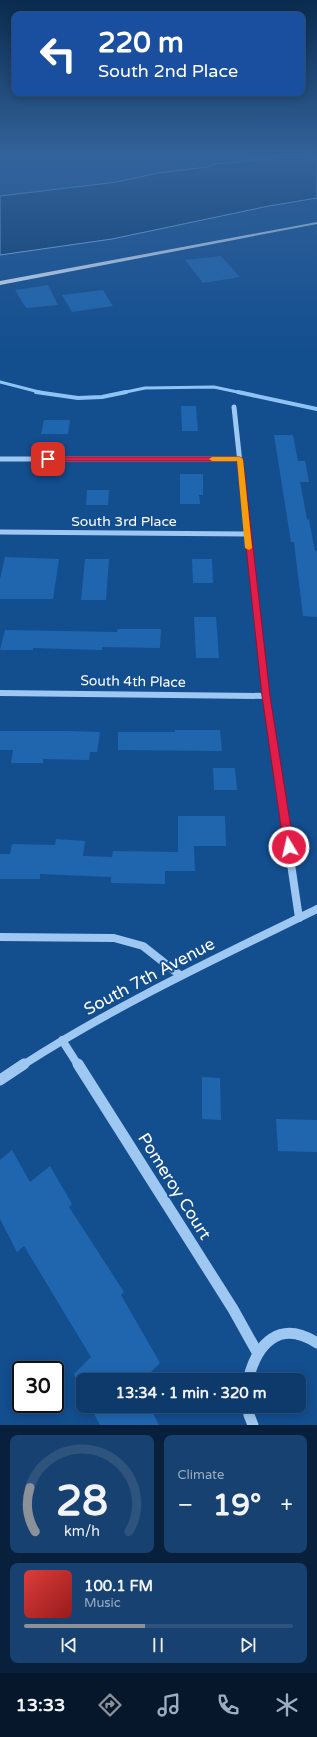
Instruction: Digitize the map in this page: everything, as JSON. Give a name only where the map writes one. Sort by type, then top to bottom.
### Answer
[{"type":"main road","points":[[0,283],[317,223]]},
{"type":"street","points":[[234,407],[266,696],[299,918]]},
{"type":"street","points":[[0,459],[240,459]]},
{"type":"street","name":"South 3rd Place","points":[[0,532],[247,534]]},
{"type":"street","name":"South 4th Place","points":[[0,693],[266,696]]},
{"type":"street","name":"South 7th Avenue","points":[[0,1080],[62,1040],[181,976],[317,909]]},
{"type":"street","points":[[0,937],[114,938],[143,946],[181,976]]},
{"type":"street","name":"Pomeroy Court","points":[[62,1040],[233,1309],[257,1352]]},
{"type":"street","points":[[249,1373],[257,1352],[269,1340],[283,1333],[298,1333],[317,1343]]},
{"type":"street","points":[[249,1413],[253,1425]]},
{"type":"water","points":[[0,220],[200,220],[112,239],[0,255]]},
{"type":"building","points":[[221,256],[240,277],[203,283],[185,260]]},
{"type":"building","points":[[48,285],[58,305],[26,308],[15,290]]},
{"type":"building","points":[[103,290],[113,306],[72,312],[62,295]]},
{"type":"building","points":[[181,406],[196,406],[198,431],[182,431]]},
{"type":"building","points":[[44,420],[70,420],[68,434],[41,434]]},
{"type":"building","points":[[274,435],[293,435],[298,461],[305,461],[309,482],[300,482],[307,519],[309,520],[315,551],[317,551],[317,617],[303,616],[294,542],[291,542]]},
{"type":"building","points":[[180,474],[203,474],[203,495],[199,495],[200,504],[180,504]]},
{"type":"building","points":[[87,490],[109,490],[108,505],[86,505]]},
{"type":"building","points":[[5,557],[59,559],[53,599],[0,599],[0,579]]},
{"type":"building","points":[[85,559],[109,559],[106,600],[81,600]]},
{"type":"building","points":[[192,559],[212,559],[213,583],[193,583]]},
{"type":"building","points":[[194,617],[216,617],[219,658],[196,658]]},
{"type":"building","points":[[118,629],[161,629],[160,648],[102,647],[102,650],[33,648],[33,650],[0,650],[5,630],[117,632]]},
{"type":"building","points":[[175,730],[220,730],[222,751],[118,750],[118,732],[175,732]]},
{"type":"building","points":[[0,731],[100,732],[97,752],[90,752],[89,760],[43,759],[43,763],[11,763],[13,750],[0,750]]},
{"type":"building","points":[[213,768],[235,768],[237,790],[214,790]]},
{"type":"building","points":[[178,816],[225,816],[226,846],[194,846],[195,871],[165,871],[165,884],[111,883],[111,877],[40,874],[40,879],[0,879],[0,854],[10,854],[12,844],[55,845],[56,839],[85,841],[83,856],[112,857],[113,851],[178,852]]},
{"type":"building","points":[[202,1077],[220,1078],[221,1120],[202,1119]]},
{"type":"building","points":[[276,1119],[317,1120],[317,1152],[278,1151]]},
{"type":"building","points":[[12,1150],[30,1182],[50,1166],[72,1204],[69,1207],[124,1292],[121,1295],[160,1363],[150,1373],[76,1373],[76,1378],[74,1374],[91,1357],[24,1246],[17,1252],[0,1219],[0,1160]]},
{"type":"building","points":[[94,1413],[153,1413],[159,1425],[100,1425]]},
{"type":"waterway","points":[[0,382],[43,393]]},
{"type":"waterway","points":[[121,393],[145,388],[214,387],[242,393]]},
{"type":"waterway","points":[[36,392],[43,393]]},
{"type":"waterway","points":[[43,393],[78,398],[102,397],[126,392]]},
{"type":"waterway","points":[[238,392],[317,409]]},
{"type":"slow traffic","points":[[212,459],[240,459],[249,548]]},
{"type":"route","points":[[48,459],[240,459],[247,534],[266,696],[289,847]]}]
